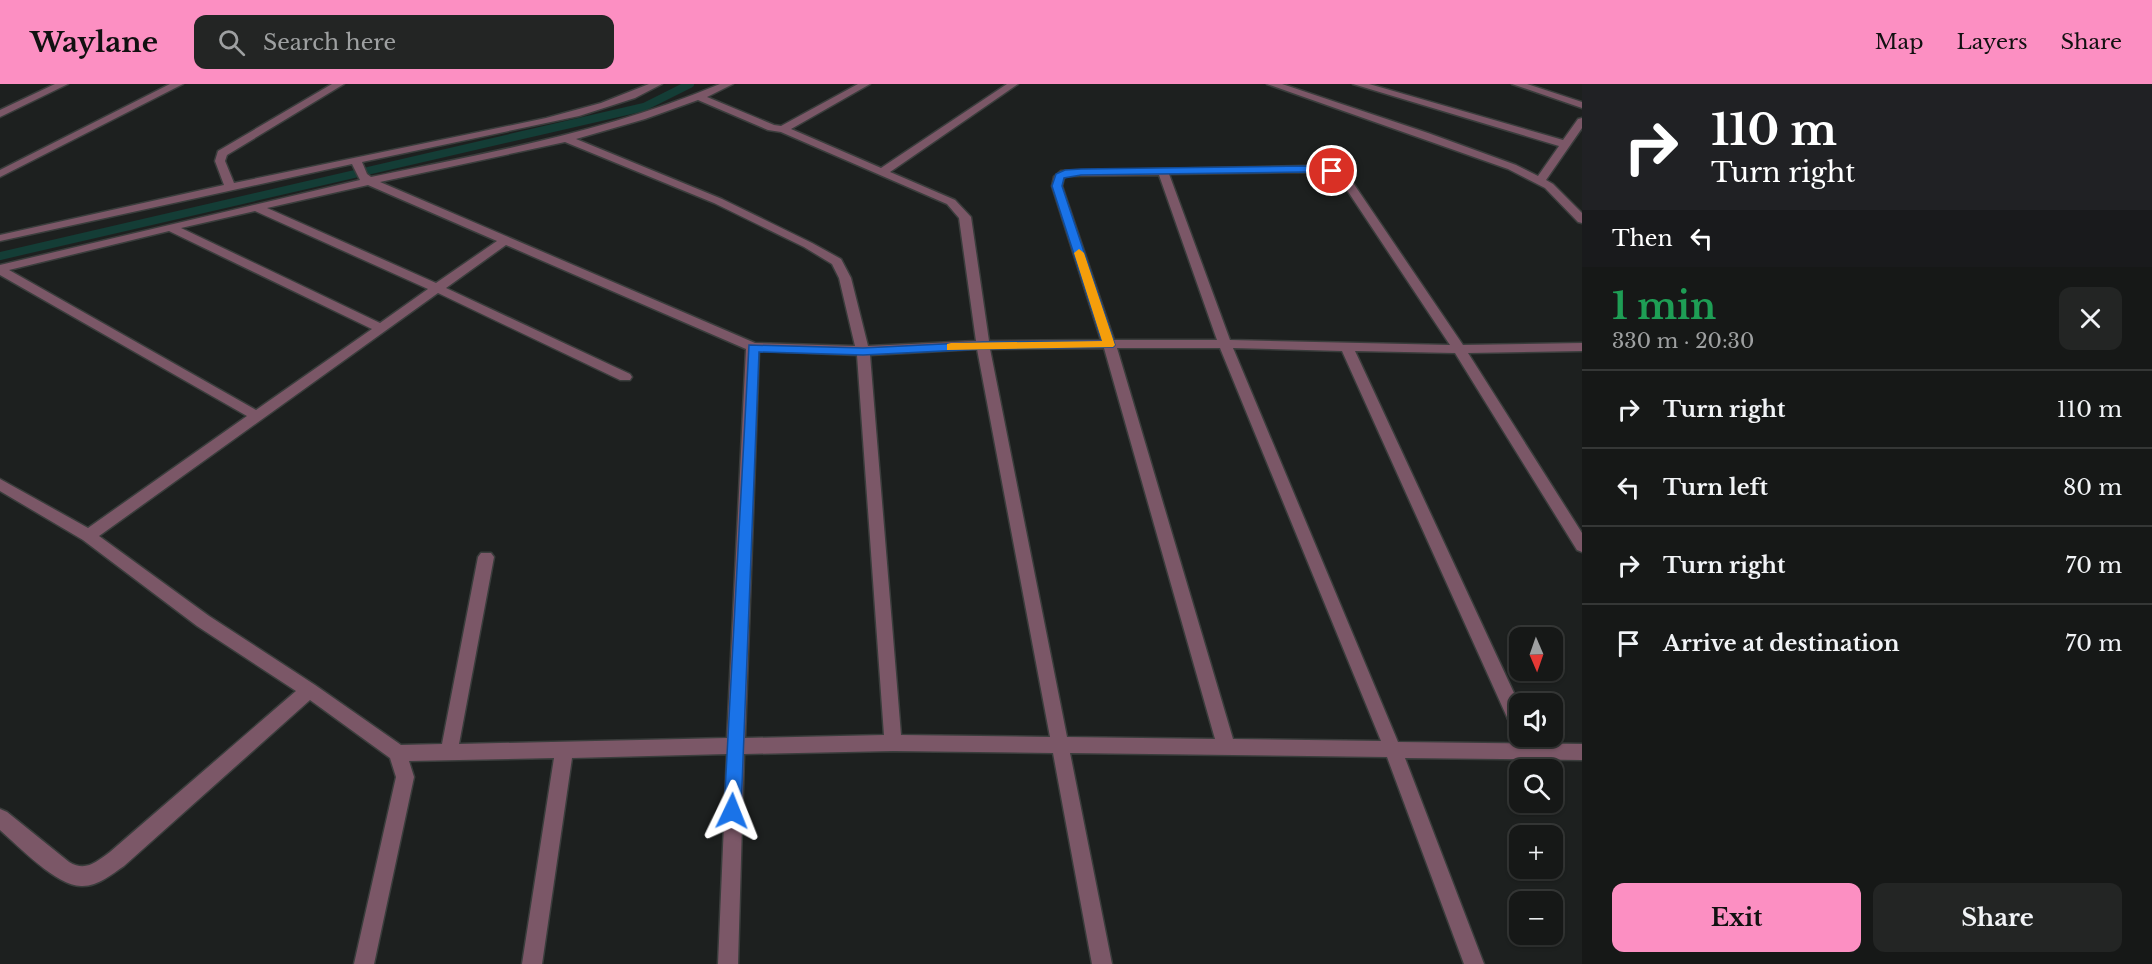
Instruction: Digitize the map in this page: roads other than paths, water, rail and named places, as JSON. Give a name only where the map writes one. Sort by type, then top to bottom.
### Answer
[{"type":"street","points":[[0,114],[63,84]]},
{"type":"street","points":[[0,174],[178,84]]},
{"type":"street","points":[[230,186],[220,161],[222,153],[339,84]]},
{"type":"street","points":[[0,238],[230,186],[361,172],[563,137],[621,112],[657,84]]},
{"type":"street","points":[[0,269],[256,207],[361,172],[621,112],[673,108],[728,84]]},
{"type":"street","points":[[783,129],[865,84]]},
{"type":"street","points":[[884,171],[1013,84]]},
{"type":"street","points":[[1272,84],[1480,154],[1540,180],[1558,193],[1582,220]]},
{"type":"street","points":[[1358,84],[1565,144]]},
{"type":"street","points":[[1517,84],[1582,105]]},
{"type":"street","points":[[699,97],[884,171],[951,202],[965,217],[983,345],[1102,964]]},
{"type":"street","points":[[1540,180],[1582,121]]},
{"type":"street","points":[[563,137],[718,201],[808,245],[837,262],[845,278],[863,351],[892,743]]},
{"type":"street","points":[[1227,749],[1109,345],[1057,186],[1059,177],[1065,173],[1304,169],[1332,171],[1343,176],[1459,349],[1582,546]]},
{"type":"street","points":[[361,172],[504,241],[753,348],[863,351],[983,345],[1225,344],[1459,349],[1582,347]]},
{"type":"street","points":[[1163,172],[1225,344],[1393,750],[1474,964]]},
{"type":"street","points":[[256,207],[439,289],[625,377]]},
{"type":"street","points":[[171,228],[381,328]]},
{"type":"street","points":[[88,536],[504,241]]},
{"type":"street","points":[[0,269],[256,416]]},
{"type":"street","points":[[1346,346],[1509,702]]},
{"type":"street","points":[[728,964],[734,745],[744,574],[753,348]]},
{"type":"street","points":[[0,484],[88,536],[203,621],[309,690],[398,753],[892,743],[1393,750],[1509,745]]},
{"type":"street","points":[[449,752],[486,557]]},
{"type":"street","points":[[0,818],[63,870],[78,877],[93,874],[117,860],[309,690]]},
{"type":"street","points":[[1548,747],[1582,752]]},
{"type":"street","points":[[532,964],[564,749]]},
{"type":"street","points":[[364,964],[405,777],[398,753]]},
{"type":"waterway","points":[[0,256],[644,107],[690,84]]}]
